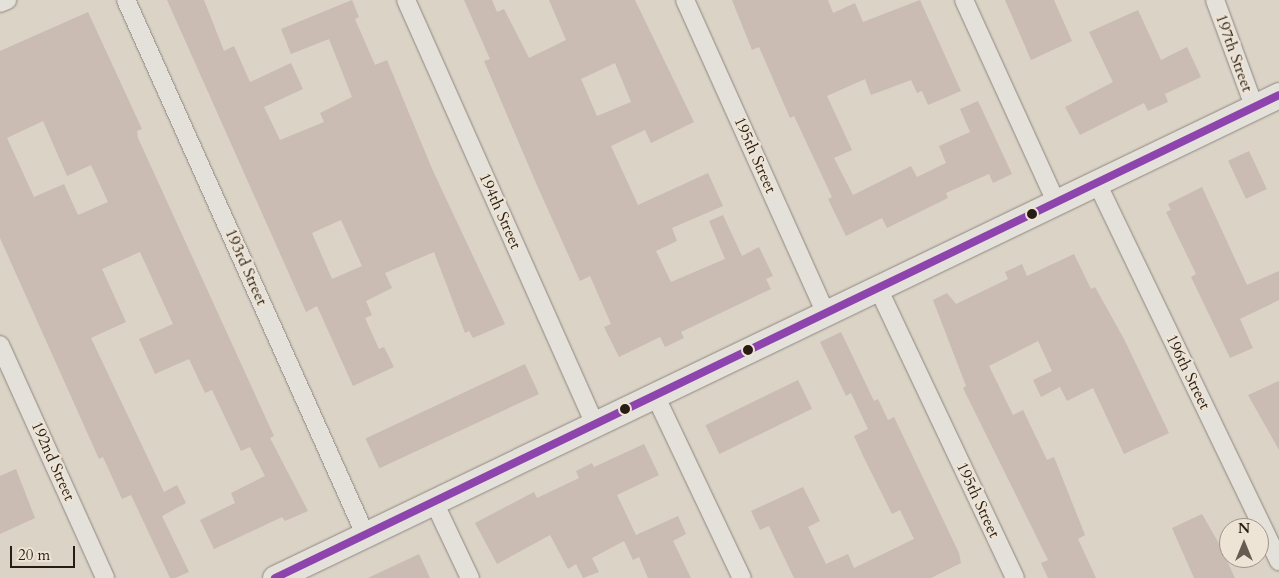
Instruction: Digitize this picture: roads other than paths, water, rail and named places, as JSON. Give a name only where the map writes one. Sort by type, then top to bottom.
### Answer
[{"type":"street","points":[[0,3],[7,0]]},
{"type":"street","name":"193rd Street","points":[[126,0],[366,534]]},
{"type":"street","name":"194th Street","points":[[406,0],[594,422]]},
{"type":"street","name":"195th Street","points":[[685,0],[825,311]]},
{"type":"street","points":[[964,0],[1055,200]]},
{"type":"street","name":"197th Street","points":[[1215,0],[1254,106]]},
{"type":"street","points":[[275,578],[654,393],[1055,200],[1097,183],[1279,94]]},
{"type":"street","name":"196th Street","points":[[1097,183],[1279,561]]},
{"type":"street","name":"195th Street","points":[[877,286],[1015,578]]},
{"type":"street","name":"192nd Street","points":[[0,345],[105,578]]},
{"type":"street","points":[[654,393],[742,578]]},
{"type":"street","points":[[434,502],[470,578]]}]
